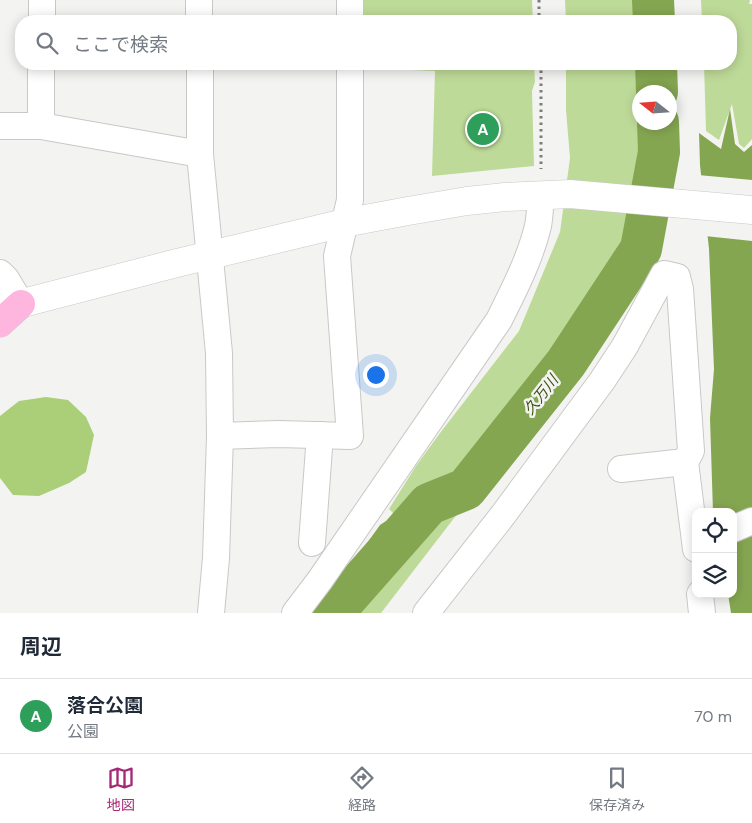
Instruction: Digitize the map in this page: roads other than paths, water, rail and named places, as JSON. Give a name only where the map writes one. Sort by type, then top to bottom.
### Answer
[{"type":"main road","points":[[0,323],[7,305]]},
{"type":"street","points":[[42,0],[42,15]]},
{"type":"street","points":[[199,0],[199,15]]},
{"type":"street","points":[[350,0],[350,15]]},
{"type":"street","points":[[41,70],[41,126]]},
{"type":"street","points":[[200,70],[200,154],[219,353],[220,436],[216,558],[211,613]]},
{"type":"street","points":[[220,436],[279,434],[350,436],[337,256],[350,200],[350,70]]},
{"type":"street","points":[[0,126],[41,126],[200,154]]},
{"type":"street","points":[[0,273],[6,279],[7,305],[344,223],[408,210],[505,197],[570,194],[752,210]]},
{"type":"street","points":[[295,613],[499,320],[528,257],[538,225],[544,195]]},
{"type":"street","points":[[426,613],[503,515],[602,381],[625,346],[664,274],[677,277],[680,289],[691,451],[685,462],[692,515]]},
{"type":"street","points":[[312,543],[320,435]]},
{"type":"street","points":[[621,469],[685,462]]},
{"type":"street","points":[[737,527],[752,521]]},
{"type":"street","points":[[700,598],[702,613]]},
{"type":"waterway","name":"久万川","points":[[653,0],[654,15]]},
{"type":"waterway","name":"久万川","points":[[656,70],[657,85]]},
{"type":"waterway","name":"久万川","points":[[333,613],[429,504],[466,489],[566,363],[641,249],[659,152],[658,130]]},
{"type":"place","name":"落合公園","points":[[483,129]]}]
